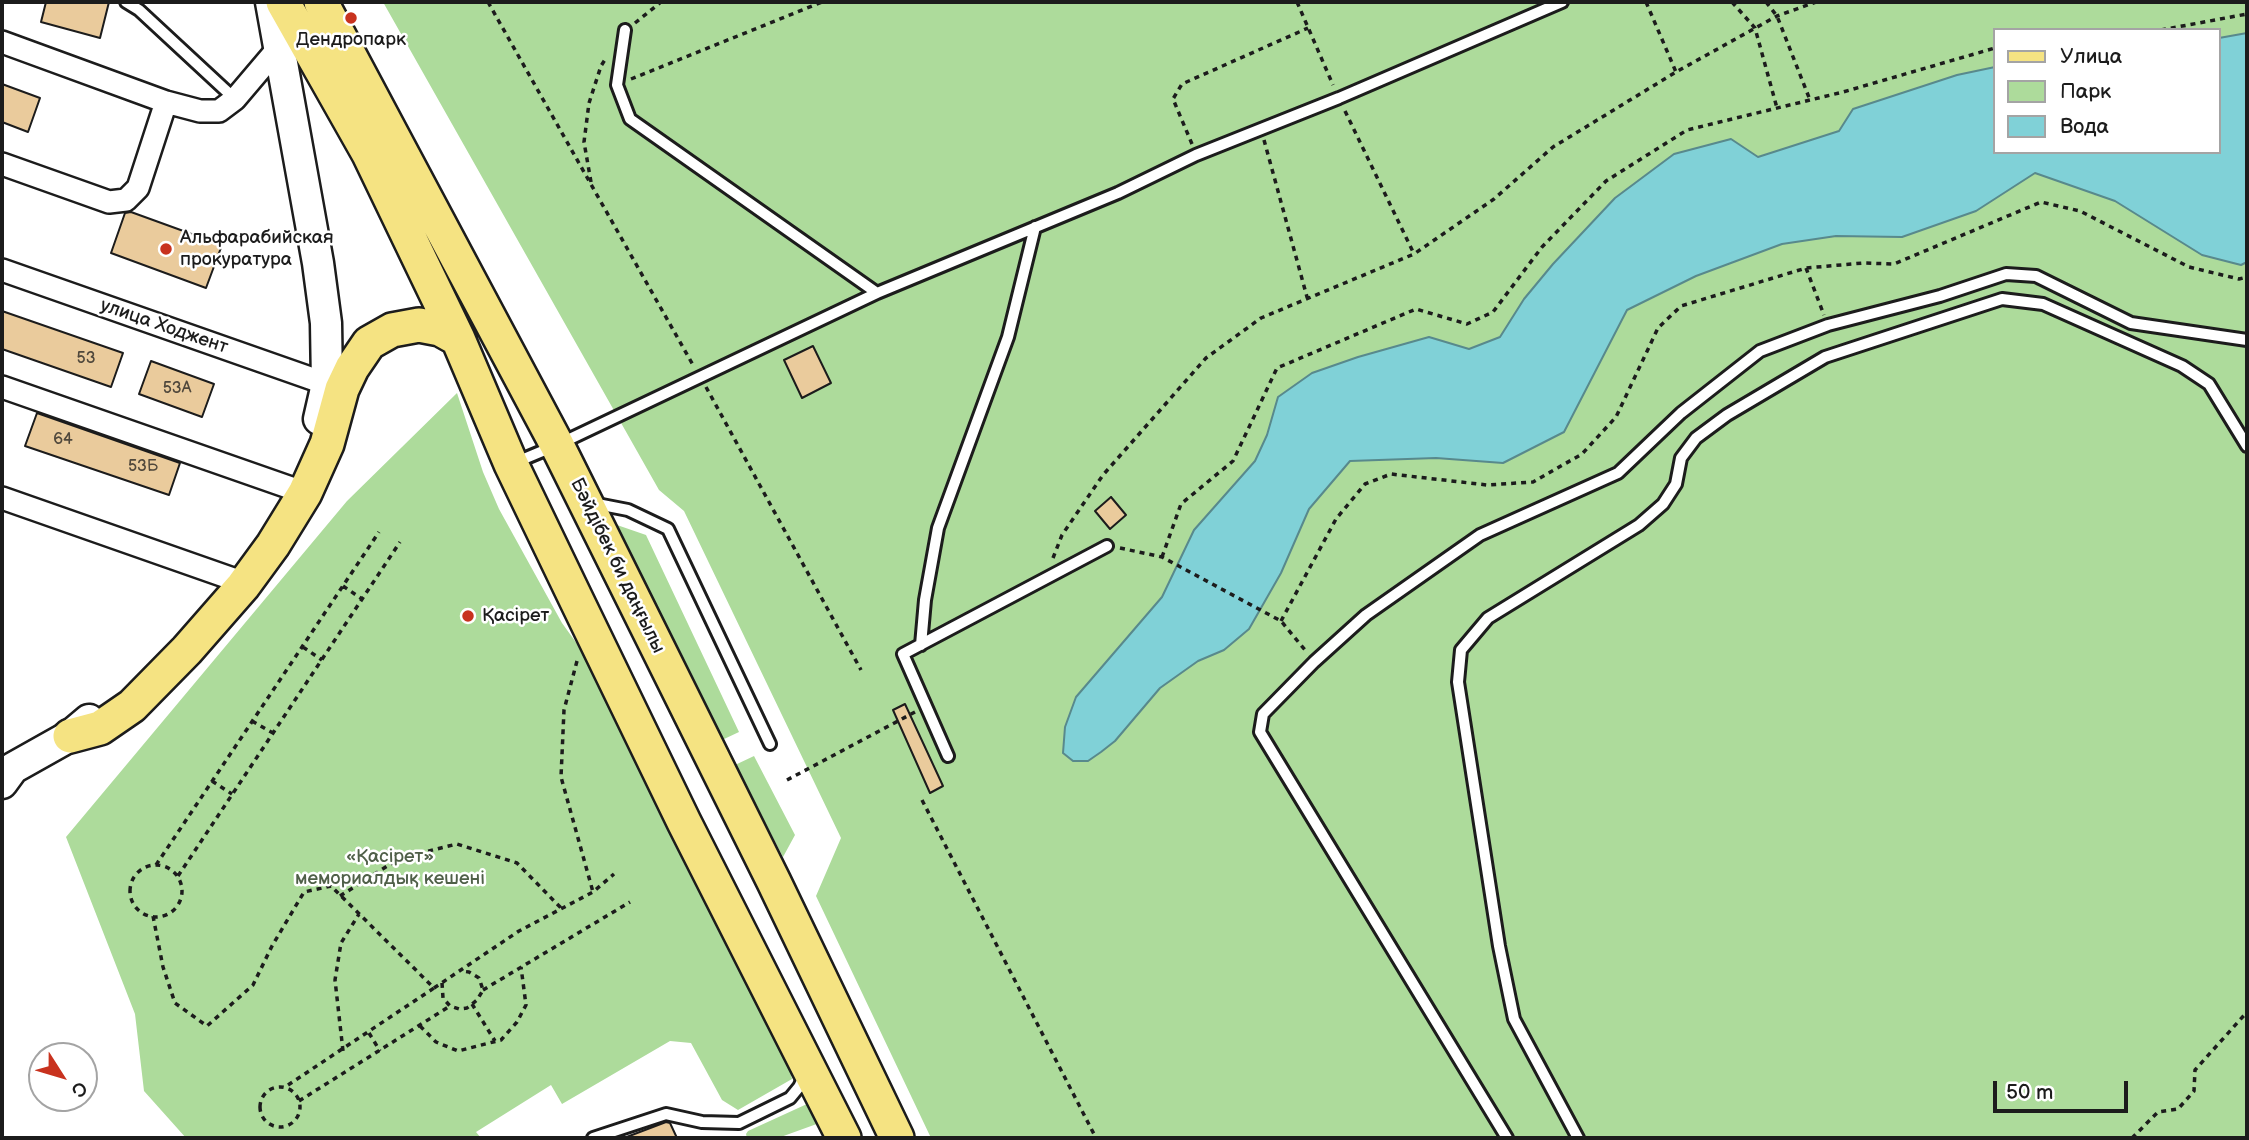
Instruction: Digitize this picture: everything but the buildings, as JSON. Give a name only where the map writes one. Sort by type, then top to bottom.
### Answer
[{"type":"main road","points":[[6,770],[70,736],[122,694],[179,641],[233,579],[264,538],[294,489],[315,439],[327,384],[326,323],[271,2]]},
{"type":"main road","points":[[283,2],[369,154],[458,339],[511,464],[684,822],[844,1138]]},
{"type":"main road","name":"Бәйдібек би даңғылы","points":[[321,2],[557,445],[774,882],[897,1138]]},
{"type":"main road","points":[[304,183],[295,89],[303,73],[321,71]]},
{"type":"main road","points":[[70,736],[100,728],[132,706],[187,650],[243,586],[273,545],[304,493],[327,444],[342,389],[369,343],[392,330],[419,325],[440,329],[458,339]]},
{"type":"street","points":[[2,41],[166,102],[200,111],[219,111],[235,99],[280,46]]},
{"type":"street","points":[[2,164],[109,202],[126,200],[138,188],[166,102]]},
{"type":"street","name":"улица Ходжент","points":[[2,270],[327,384]]},
{"type":"street","points":[[2,387],[294,489]]},
{"type":"street","points":[[2,498],[233,579]]},
{"type":"lane","points":[[126,2],[139,10],[235,99]]},
{"type":"lane","points":[[511,464],[557,445],[877,293],[1118,193],[1196,155],[1339,98],[1562,2]]},
{"type":"lane","points":[[625,30],[617,85],[630,119],[877,293]]},
{"type":"lane","points":[[922,645],[925,600],[938,528],[1008,337],[1035,228]]},
{"type":"lane","points":[[1507,1138],[1260,732],[1263,714],[1314,662],[1366,615],[1480,535],[1618,472],[1681,413],[1760,351],[1828,325],[1940,296],[2006,274],[2036,276],[2131,323],[2247,340]]},
{"type":"lane","points":[[1578,1138],[1514,1019],[1499,946],[1458,682],[1461,650],[1488,618],[1647,518],[1663,504],[1676,484],[1681,458],[1696,438],[1727,415],[1825,357],[2002,299],[2043,304],[2182,366],[2209,384],[2247,446]]},
{"type":"lane","points":[[585,502],[628,510],[668,529],[770,744]]},
{"type":"lane","points":[[948,756],[903,654],[1107,546]]},
{"type":"lane","points":[[593,1138],[666,1114],[702,1122],[739,1123],[790,1098],[799,1087],[809,1066]]},
{"type":"path","points":[[488,2],[700,377],[861,670]]},
{"type":"path","points":[[592,185],[584,142],[589,103],[601,66],[625,30],[661,2]]},
{"type":"path","points":[[617,85],[822,2]]},
{"type":"path","points":[[1297,2],[1339,98],[1414,254]]},
{"type":"path","points":[[1646,2],[1676,72]]},
{"type":"path","points":[[1732,2],[1755,28],[1777,108]]},
{"type":"path","points":[[1766,2],[1777,16],[1810,100]]},
{"type":"path","points":[[1045,579],[1062,535],[1103,475],[1206,358],[1261,318],[1414,254],[1494,199],[1553,147],[1676,72],[1755,28],[1777,16],[1816,2]]},
{"type":"path","points":[[2172,28],[2247,14]]},
{"type":"path","points":[[1196,155],[1173,99],[1182,84],[1308,28]]},
{"type":"path","points":[[1163,557],[1181,504],[1233,461],[1278,368],[1416,309],[1467,324],[1493,312],[1542,247],[1606,181],[1687,130],[1810,100],[1994,48]]},
{"type":"path","points":[[1260,129],[1307,297]]},
{"type":"path","points":[[156,864],[172,869],[178,876],[182,892],[176,908],[169,913],[153,916],[138,909],[133,902],[131,885],[140,871],[156,864],[379,532]]},
{"type":"path","points":[[178,876],[400,542]]},
{"type":"path","points":[[1107,546],[1163,557],[1281,621],[1314,662]]},
{"type":"path","points":[[343,586],[362,599]]},
{"type":"path","points":[[302,646],[322,660]]},
{"type":"path","points":[[577,661],[564,710],[561,777],[593,892]]},
{"type":"path","points":[[787,780],[926,706]]},
{"type":"path","points":[[253,720],[273,733]]},
{"type":"path","points":[[212,781],[232,794]]},
{"type":"path","points":[[922,800],[1096,1138]]},
{"type":"path","points":[[340,896],[400,858],[457,844],[517,863],[561,908]]},
{"type":"path","points":[[285,1087],[298,1096],[300,1113],[290,1126],[274,1128],[261,1118],[259,1102],[269,1089],[285,1087],[343,1051],[519,931],[593,892],[614,874]]},
{"type":"path","points":[[153,916],[163,967],[175,1003],[207,1027],[253,985],[304,892],[331,886],[434,988]]},
{"type":"path","points":[[442,983],[443,998],[450,1006],[467,1008],[483,990],[629,902]]},
{"type":"path","points":[[343,1051],[335,980],[341,943],[359,914]]},
{"type":"path","points":[[420,1026],[436,1042],[458,1051],[501,1040],[517,1022],[526,1004],[521,967]]},
{"type":"path","points":[[459,971],[469,972],[479,978],[483,990]]},
{"type":"path","points":[[472,1004],[495,1042]]},
{"type":"path","points":[[299,1101],[450,1006]]},
{"type":"path","points":[[2132,1138],[2158,1112],[2178,1108],[2194,1091],[2195,1070],[2247,1012]]},
{"type":"path","points":[[369,1032],[380,1051]]},
{"type":"green space","points":[[383,2],[2247,2],[2247,1138],[931,1138],[816,896],[841,838],[684,511],[659,490]]},
{"type":"green space","name":"«Қасірет» мемориалдық кешені","points":[[457,393],[483,472],[499,509],[562,623],[580,648],[681,837],[782,1034],[792,1079],[738,1110],[722,1100],[691,1043],[670,1041],[562,1104],[551,1085],[476,1132],[481,1138],[186,1138],[144,1091],[135,1014],[66,837],[347,501]]},
{"type":"green space","points":[[617,525],[646,535],[739,732],[722,740]]},
{"type":"green space","points":[[754,756],[795,835],[783,857],[735,765]]},
{"type":"green space","points":[[814,1093],[825,1121],[778,1138],[747,1138],[748,1131],[807,1104]]},
{"type":"water","points":[[2247,33],[2247,262],[2241,265],[2202,255],[2115,201],[2035,173],[1976,211],[1902,237],[1836,236],[1782,244],[1696,276],[1627,310],[1564,432],[1503,463],[1436,458],[1350,461],[1309,509],[1281,573],[1249,629],[1224,650],[1198,661],[1160,688],[1115,741],[1088,761],[1073,761],[1063,753],[1065,727],[1076,697],[1162,597],[1194,530],[1255,461],[1267,435],[1278,397],[1312,373],[1429,337],[1469,349],[1500,337],[1524,299],[1615,198],[1674,154],[1731,139],[1758,157],[1839,131],[1853,109],[1957,75],[1994,67],[1994,154],[2221,154],[2221,38]]},
{"type":"place","name":"Дендропарк","points":[[351,18]]},
{"type":"place","name":"Альфарабийская прокуратура","points":[[166,249]]},
{"type":"place","name":"Қасірет","points":[[468,616]]}]
